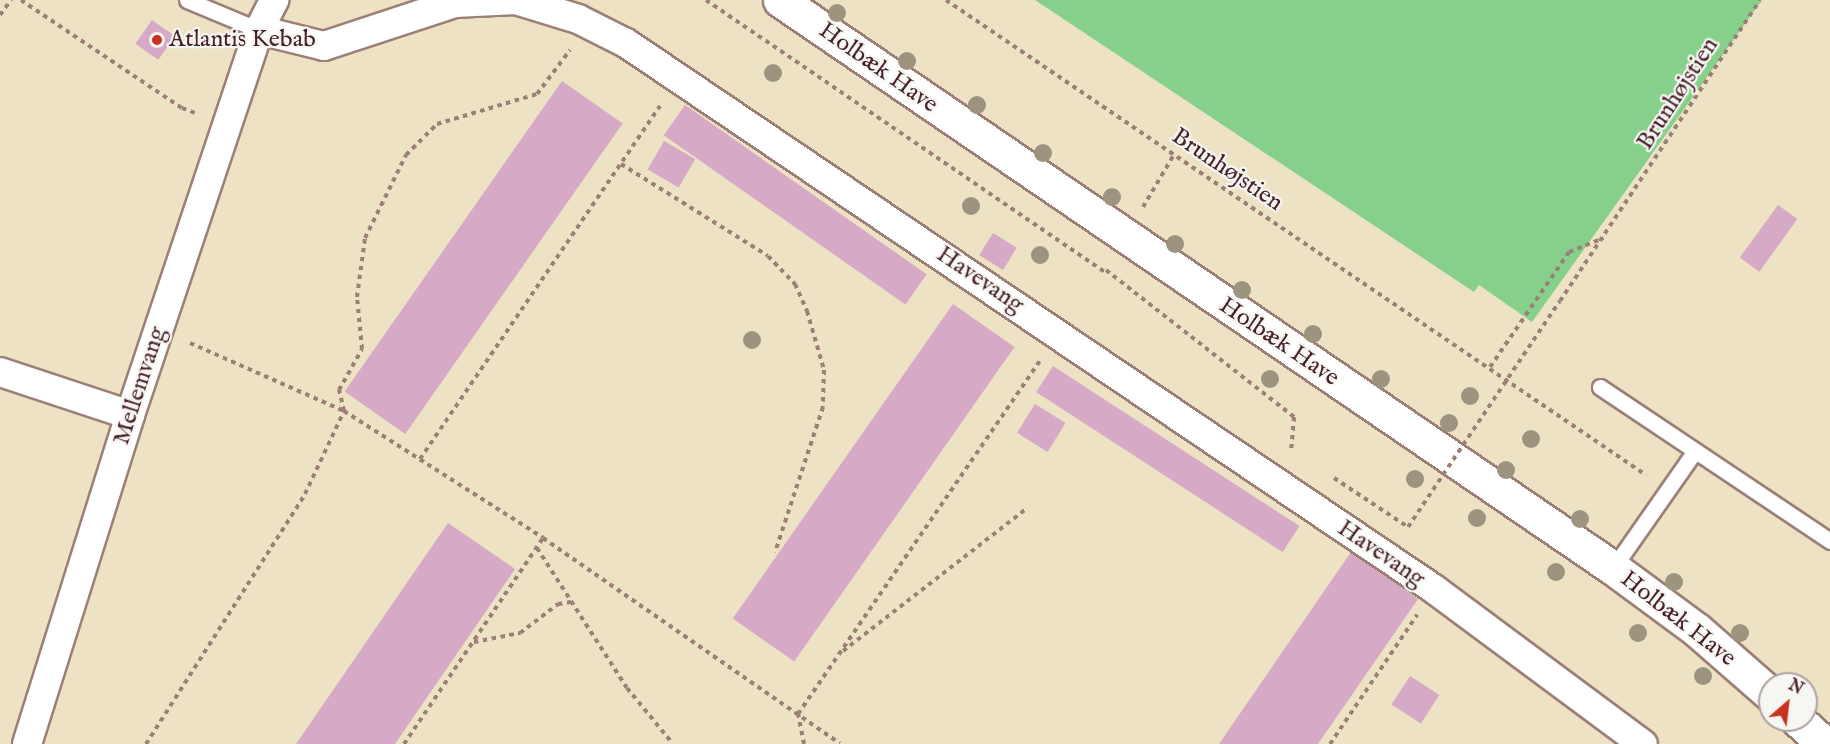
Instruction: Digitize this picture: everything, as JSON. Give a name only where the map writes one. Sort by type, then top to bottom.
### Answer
[{"type":"street","name":"Mellemvang","points":[[27,744],[130,415],[259,30],[274,0]]},
{"type":"street","name":"Havevang","points":[[259,30],[324,46],[455,3],[516,0],[578,19],[679,78],[1059,333],[1434,589],[1643,744]]},
{"type":"street","name":"Holbæk Have","points":[[780,0],[1614,568],[1697,630],[1758,683]]},
{"type":"street","points":[[0,372],[130,415]]},
{"type":"street","points":[[1812,732],[1825,744]]},
{"type":"lane","points":[[187,0],[259,30]]},
{"type":"lane","points":[[1600,387],[1830,541]]},
{"type":"lane","points":[[1614,568],[1695,451]]},
{"type":"path","points":[[0,15],[11,0]]},
{"type":"path","points":[[21,0],[182,108],[228,123]]},
{"type":"path","points":[[706,0],[1105,272]]},
{"type":"path","name":"Brunhøjstien","points":[[946,0],[1490,367],[1667,490]]},
{"type":"path","name":"Brunhøjstien","points":[[1322,470],[1408,527],[1560,300],[1605,237],[1761,0]]},
{"type":"path","points":[[146,744],[304,494],[344,411],[339,390],[362,349],[357,297],[365,238],[406,155],[437,124],[537,94],[569,55],[578,19]]},
{"type":"path","points":[[420,459],[679,78]]},
{"type":"path","points":[[621,164],[768,256],[795,284],[807,311],[824,370],[823,407],[775,552]]},
{"type":"path","points":[[1490,367],[1569,252],[1605,237]]},
{"type":"path","points":[[804,744],[798,714],[1059,333]]},
{"type":"path","points":[[157,334],[189,343],[344,411],[543,538],[840,744]]},
{"type":"path","points":[[1294,451],[1303,458]]},
{"type":"path","points":[[839,655],[1025,510]]},
{"type":"path","points":[[404,744],[543,538]]},
{"type":"path","points":[[537,547],[627,688],[673,744]]},
{"type":"path","points":[[1330,744],[1434,589]]},
{"type":"path","points":[[473,642],[520,633],[558,604],[572,602]]},
{"type":"green space","points":[[1035,0],[1762,0],[1532,322],[1479,285],[1474,292]]},
{"type":"building","points":[[152,20],[175,36],[158,60],[135,44]]},
{"type":"building","points":[[562,81],[623,123],[405,434],[345,391]]},
{"type":"building","points":[[685,105],[927,274],[905,305],[664,135]]},
{"type":"building","points":[[664,141],[695,159],[679,188],[648,170]]},
{"type":"building","points":[[1778,205],[1797,219],[1759,272],[1740,258]]},
{"type":"building","points":[[993,233],[1017,248],[1003,270],[979,255]]},
{"type":"building","points":[[953,304],[1014,347],[794,662],[733,619]]},
{"type":"building","points":[[1053,366],[1300,526],[1283,552],[1036,392]]},
{"type":"building","points":[[1035,404],[1066,423],[1048,452],[1017,433]]},
{"type":"building","points":[[448,523],[515,569],[395,744],[296,744]]},
{"type":"building","points":[[1351,552],[1418,599],[1318,744],[1219,744]]},
{"type":"building","points":[[1410,676],[1439,695],[1421,724],[1391,705]]},
{"type":"place","name":"Atlantis Kebab","points":[[157,40]]}]
